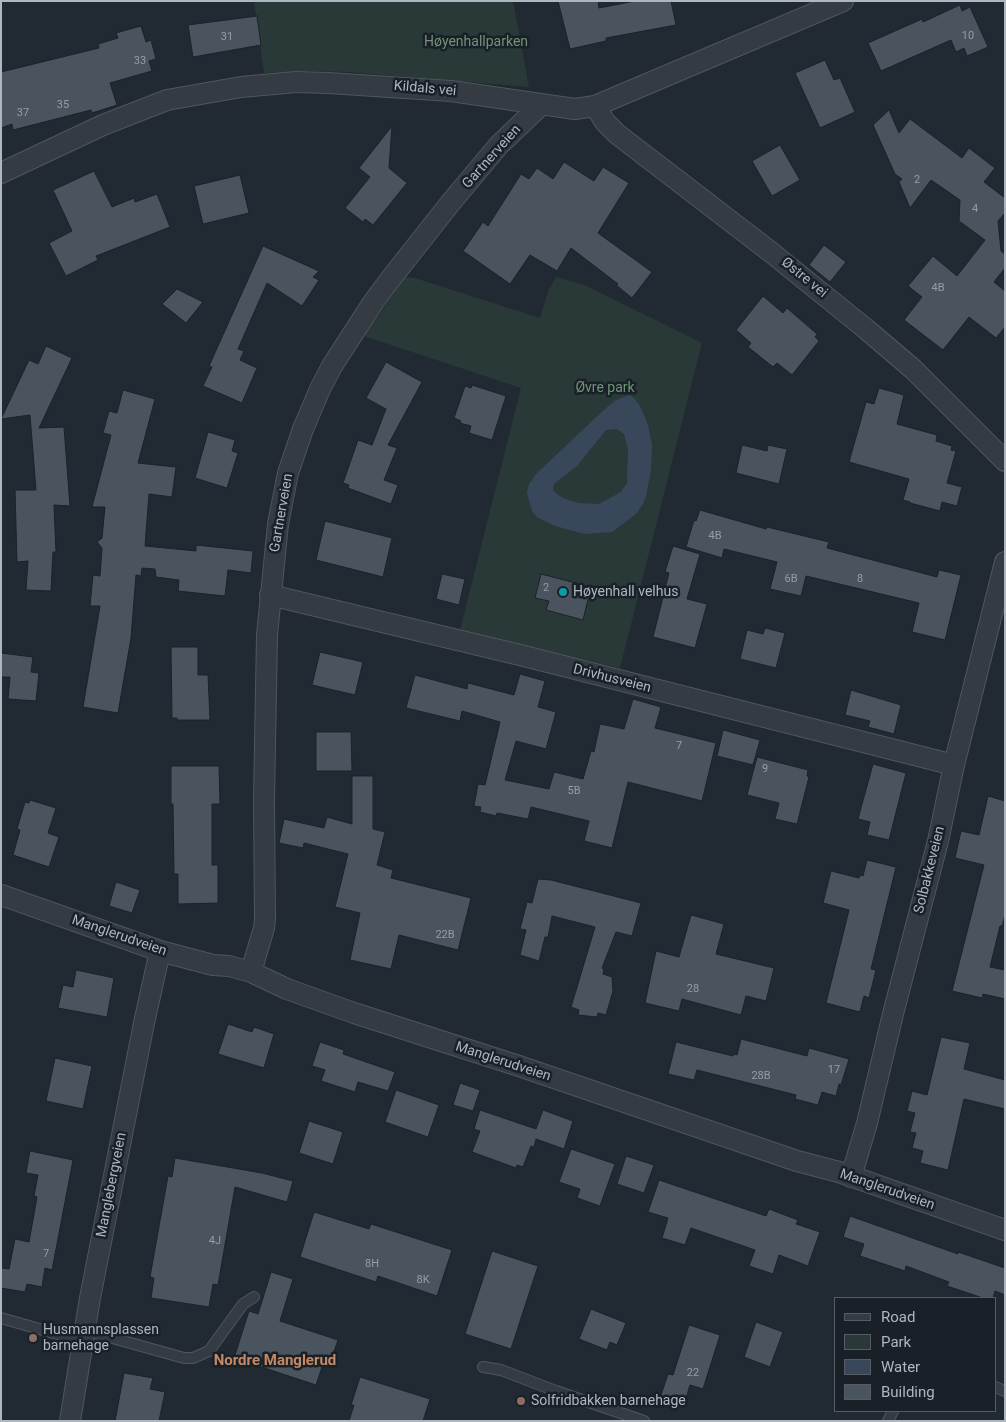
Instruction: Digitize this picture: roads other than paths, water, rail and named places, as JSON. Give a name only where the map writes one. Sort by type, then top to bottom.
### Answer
[{"type":"street","name":"Kildals vei","points":[[1,174],[103,125],[167,100],[241,87],[296,82],[383,86],[451,90],[575,108],[595,106],[843,1]]},
{"type":"street","name":"Gartnerveien","points":[[251,972],[265,919],[265,688],[270,595],[280,510],[288,473],[309,414],[332,366],[392,277],[499,145],[542,104]]},
{"type":"street","name":"Østre vei","points":[[595,106],[605,122],[617,134],[772,253],[913,369],[1005,461]]},
{"type":"street","name":"Solbakkeveien","points":[[851,1177],[936,850],[954,765],[1005,562]]},
{"type":"street","name":"Drivhusveien","points":[[270,595],[524,656],[954,765]]},
{"type":"street","name":"Manglerudveien","points":[[1,895],[160,951],[213,965],[229,966],[251,972],[287,988],[354,1013],[519,1066],[1005,1230]]},
{"type":"street","name":"Manglebergveien","points":[[70,1421],[83,1335],[144,1023],[160,951]]},
{"type":"lane","points":[[1,1318],[64,1336],[83,1335],[184,1358],[193,1358],[209,1351],[243,1304],[254,1297]]},
{"type":"lane","points":[[483,1367],[501,1370],[615,1416],[644,1421]]},
{"type":"water","points":[[629,395],[634,398],[640,406],[648,425],[652,445],[651,470],[643,504],[636,514],[612,532],[585,534],[555,526],[537,517],[532,511],[527,493],[529,484],[536,474],[616,400]],"holes":[[[617,429],[624,434],[628,449],[627,483],[621,492],[599,504],[578,503],[563,498],[553,490],[554,484],[577,466],[606,430]]]},
{"type":"place","name":"Høyenhall velhus","points":[[563,592]]},
{"type":"place","name":"Husmannsplassen barnehage","points":[[33,1338]]},
{"type":"place","name":"Solfridbakken barnehage","points":[[521,1401]]},
{"type":"district","name":"Nordre Manglerud","points":[[275,1361]]},
{"type":"park label","name":"Høyenhallparken","points":[[476,42]]},
{"type":"park label","name":"Øvre park","points":[[605,388]]}]
